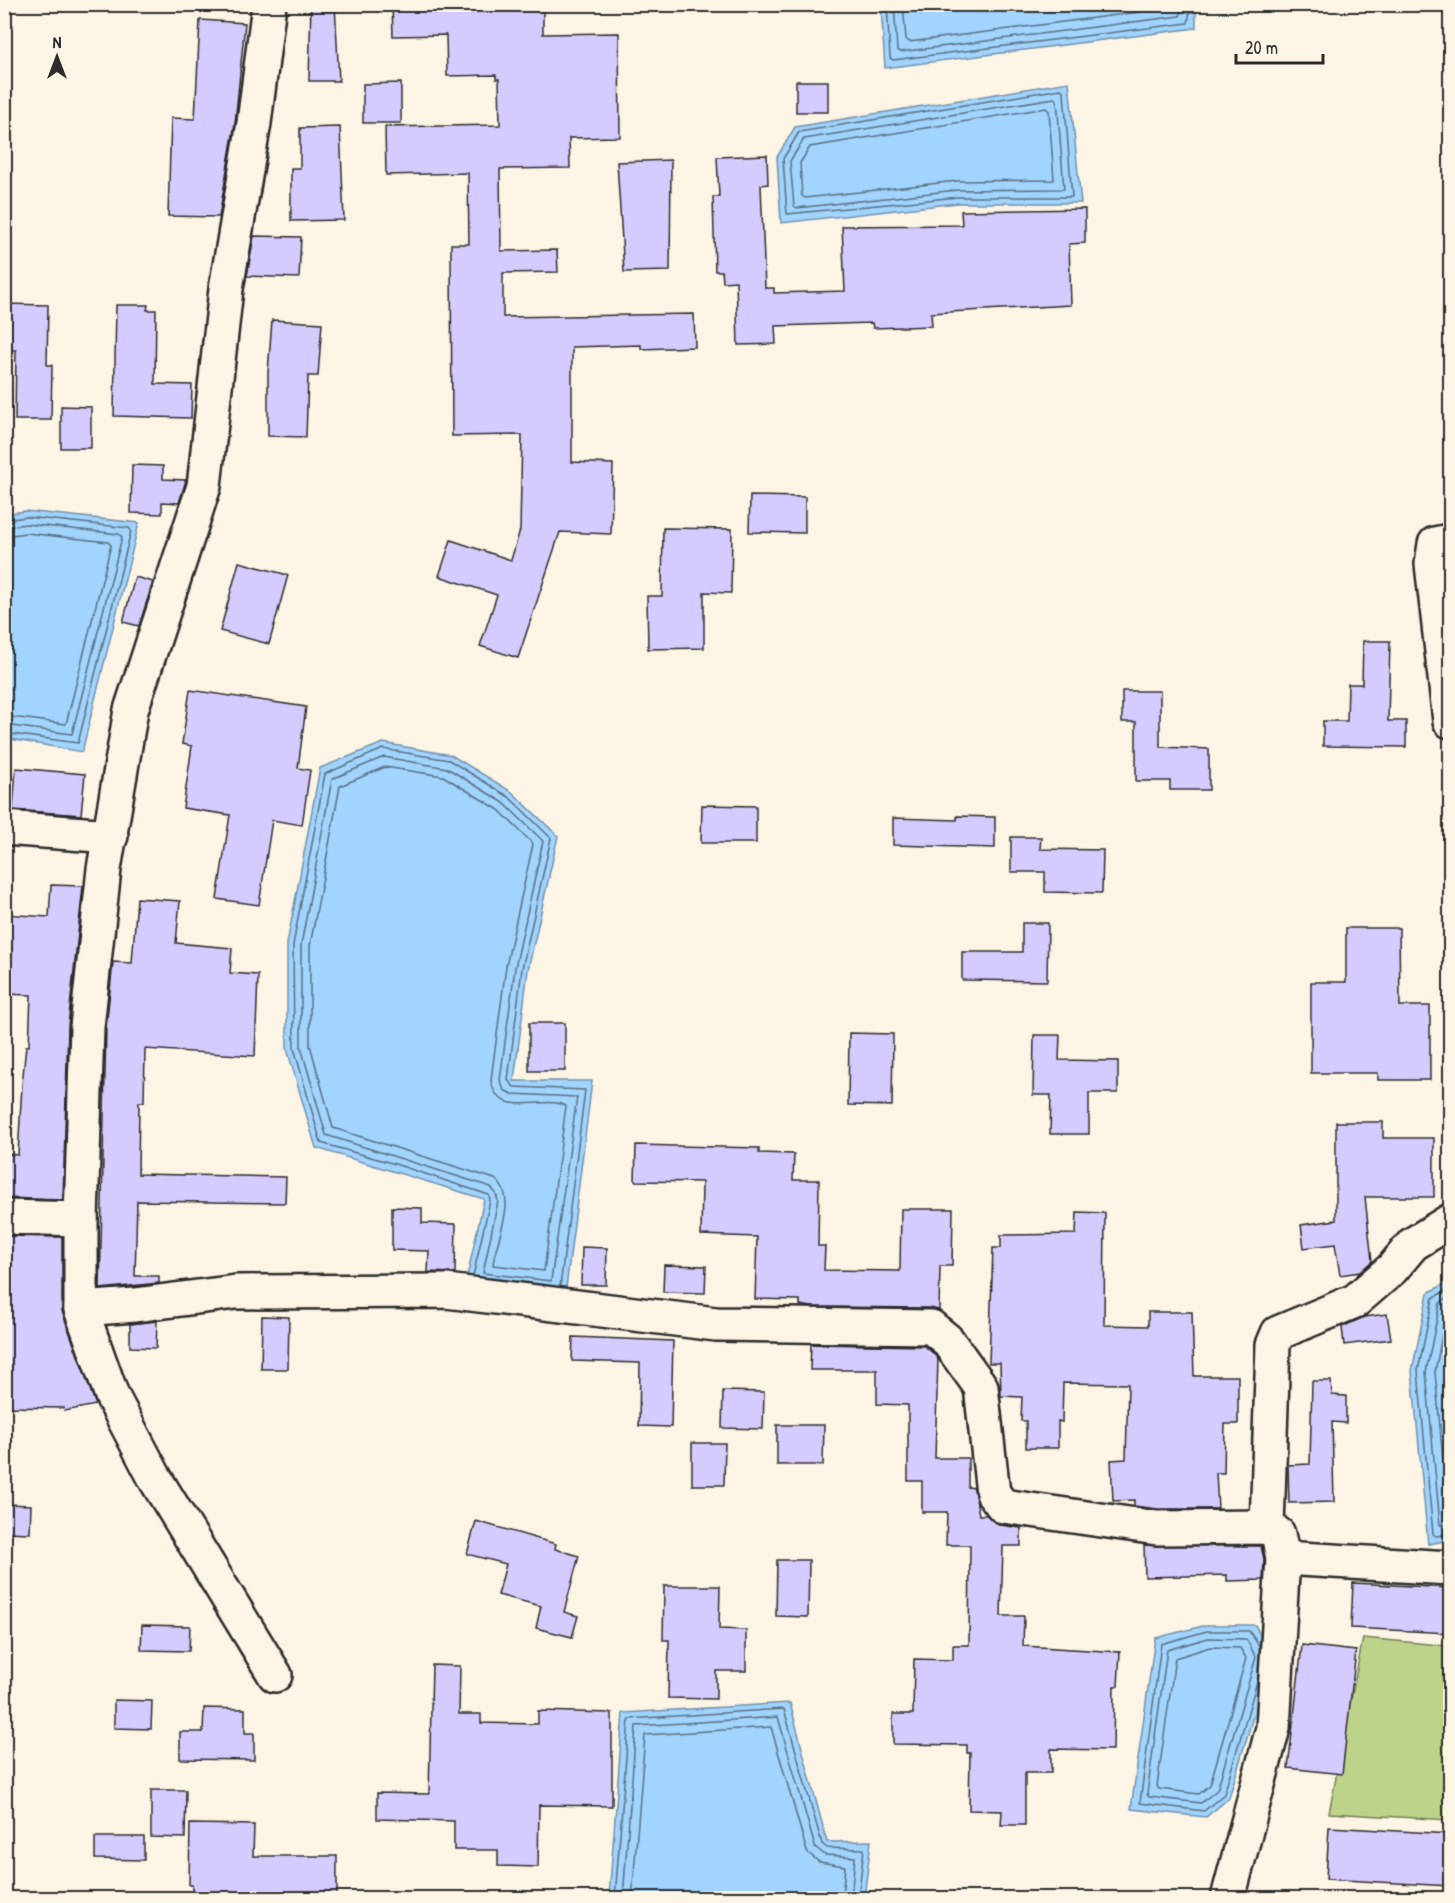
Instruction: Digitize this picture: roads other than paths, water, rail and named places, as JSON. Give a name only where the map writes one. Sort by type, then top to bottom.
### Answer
[{"type":"street","points":[[269,4],[254,123],[226,289],[204,486],[131,710],[104,869],[87,1027],[81,1219],[81,1309],[112,1395],[156,1480],[275,1675]]},
{"type":"street","points":[[1450,541],[1435,544],[1432,564],[1450,722]]},
{"type":"street","points":[[4,828],[111,836]]},
{"type":"street","points":[[4,1217],[81,1219]]},
{"type":"street","points":[[1267,1527],[1273,1345],[1278,1333],[1355,1301],[1392,1269],[1413,1245],[1450,1221]]},
{"type":"street","points":[[81,1309],[135,1305],[236,1292],[446,1291],[716,1324],[931,1328],[947,1340],[981,1387],[993,1494],[1003,1506],[1158,1528],[1267,1527],[1278,1534],[1283,1558],[1273,1728],[1228,1899]]},
{"type":"street","points":[[1283,1558],[1450,1568]]},
{"type":"water","points":[[881,5],[1196,5],[1196,28],[885,68]]},
{"type":"water","points":[[1069,82],[1081,203],[958,203],[781,223],[777,157],[795,127]]},
{"type":"water","points":[[25,511],[139,523],[82,752],[5,738],[5,514]]},
{"type":"water","points":[[383,743],[451,755],[512,792],[558,836],[528,970],[514,1081],[592,1081],[565,1296],[465,1286],[484,1199],[316,1148],[287,1049],[287,944],[320,768]]},
{"type":"water","points":[[1450,1281],[1450,1540],[1428,1544],[1412,1371],[1428,1293]]},
{"type":"water","points":[[1207,1625],[1255,1625],[1271,1656],[1229,1798],[1206,1817],[1131,1809],[1155,1638]]},
{"type":"water","points":[[790,1703],[827,1842],[871,1841],[864,1898],[609,1898],[623,1713]]}]
